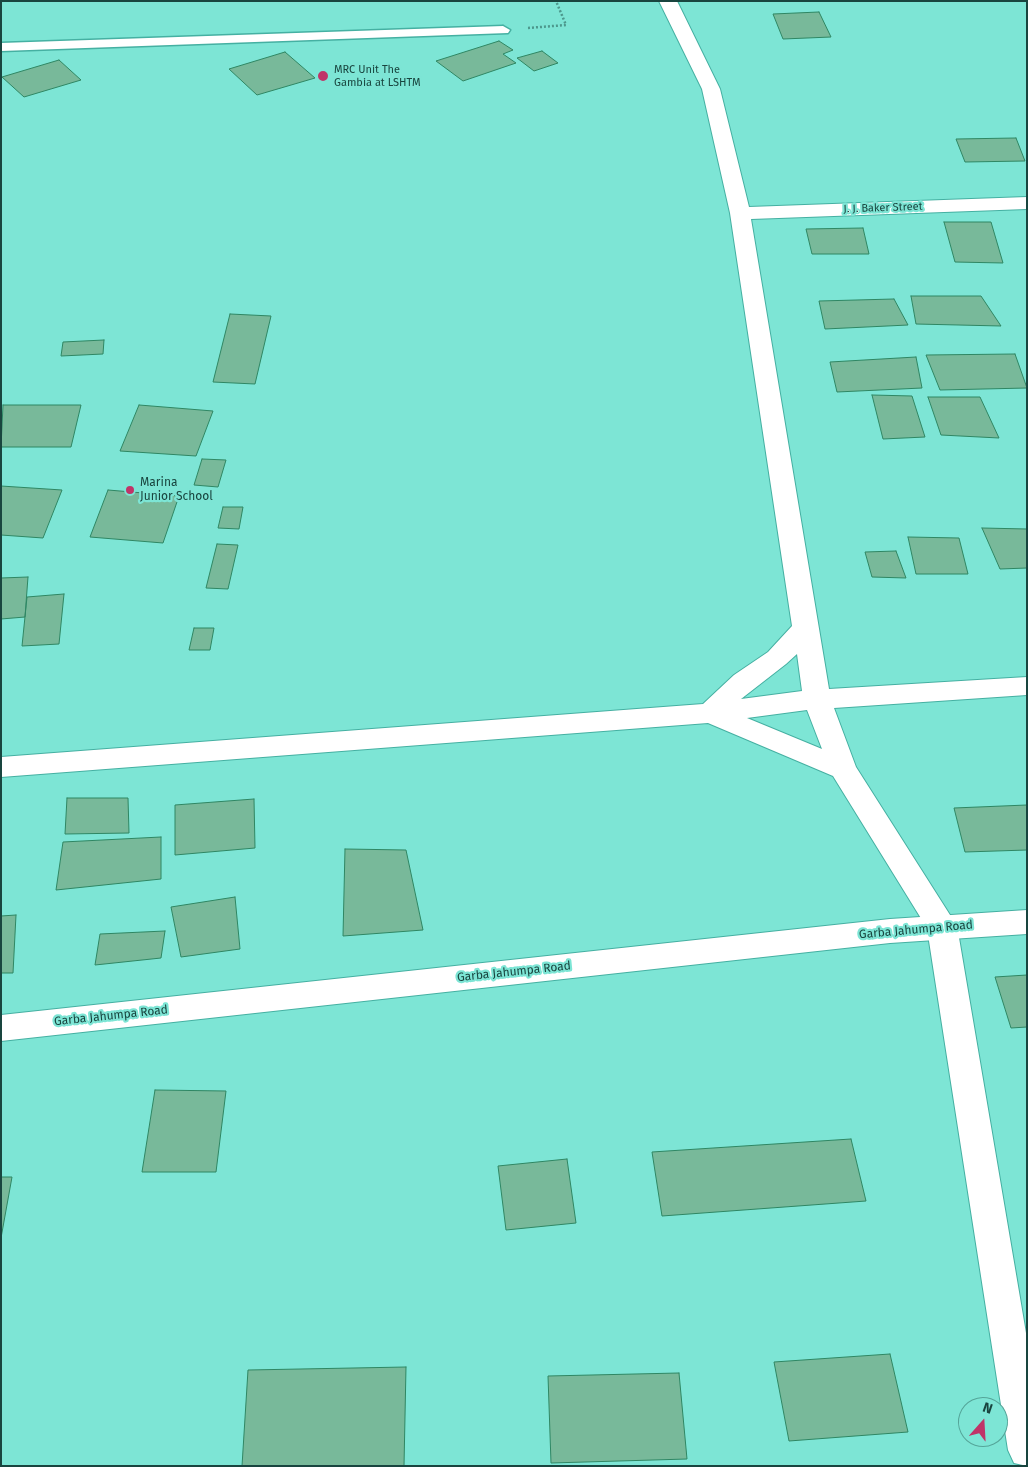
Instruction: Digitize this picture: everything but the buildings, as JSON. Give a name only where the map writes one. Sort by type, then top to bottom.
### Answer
[{"type":"street","points":[[668,1],[710,89],[740,213],[817,699],[843,769],[942,926],[1027,1450]]},
{"type":"street","name":"J. J. Baker Street","points":[[740,213],[1027,203]]},
{"type":"street","points":[[710,713],[743,682],[777,658],[806,628]]},
{"type":"street","points":[[1,767],[710,713],[817,699],[1027,686]]},
{"type":"street","points":[[710,713],[843,769]]},
{"type":"street","name":"Garba Jahumpa Road","points":[[1,1028],[942,926],[1027,922]]},
{"type":"lane","points":[[1,47],[503,30]]},
{"type":"path","points":[[503,30],[566,25],[556,1]]},
{"type":"place","name":"MRC Unit The Gambia at LSHTM","points":[[323,76]]},
{"type":"place","name":"Marina Junior School","points":[[130,490]]}]
